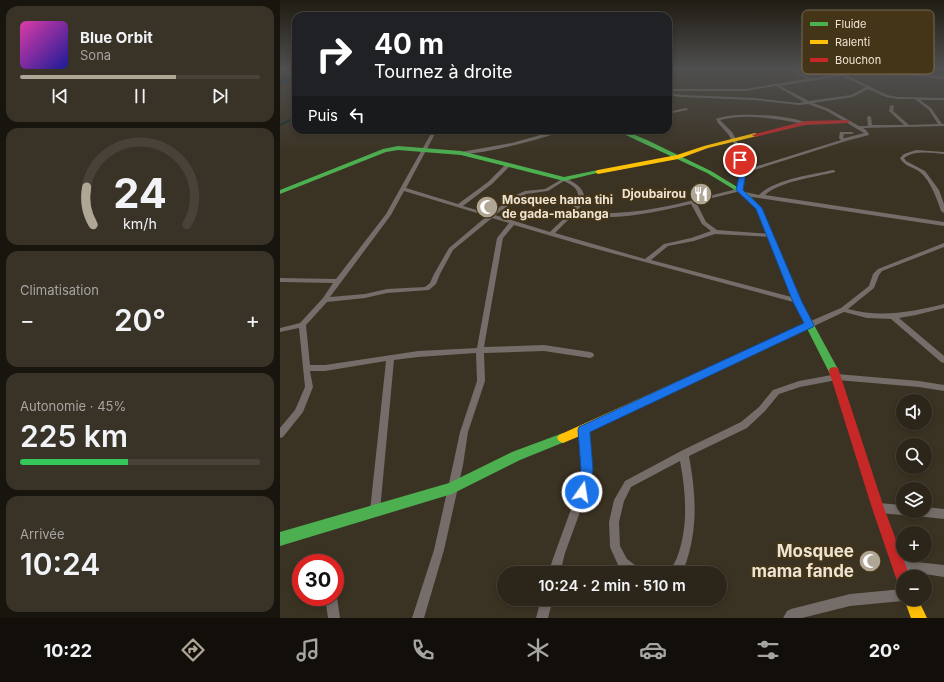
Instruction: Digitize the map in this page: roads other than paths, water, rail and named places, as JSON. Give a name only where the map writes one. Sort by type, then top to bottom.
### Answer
[{"type":"street","points":[[720,98],[754,99],[791,104],[839,98]]},
{"type":"street","points":[[743,172],[867,134],[858,127],[828,110],[800,98]]},
{"type":"street","points":[[905,98],[944,99]]},
{"type":"street","points":[[917,99],[930,109],[942,125]]},
{"type":"street","points":[[892,106],[891,111],[908,126]]},
{"type":"street","points":[[672,112],[686,109]]},
{"type":"street","points":[[742,192],[743,172],[735,139],[718,119],[749,116],[787,119],[805,123]]},
{"type":"street","points":[[869,117],[870,126]]},
{"type":"street","points":[[326,300],[365,296],[387,291],[427,289],[433,284],[451,249],[491,216],[518,196],[525,193],[546,190],[564,179],[678,157],[701,148],[805,123],[847,122]]},
{"type":"street","points":[[858,127],[942,125]]},
{"type":"street","points":[[844,140],[841,138],[842,133],[852,133]]},
{"type":"street","points":[[280,330],[302,325],[326,300],[338,281],[384,220],[433,134]]},
{"type":"street","points":[[461,153],[528,142],[551,134]]},
{"type":"street","points":[[628,134],[709,172],[742,192],[759,208],[797,302],[837,377],[878,508],[901,570]]},
{"type":"street","points":[[280,192],[385,150],[398,148],[424,149],[461,153],[564,179],[576,186],[581,193],[581,201],[573,212],[551,234]]},
{"type":"street","points":[[944,153],[914,152],[905,154],[902,158],[904,162],[923,172],[938,188],[944,211]]},
{"type":"street","points":[[459,206],[490,183],[508,165]]},
{"type":"street","points":[[761,196],[767,190],[783,183],[833,171]]},
{"type":"street","points":[[402,189],[512,223],[797,302]]},
{"type":"street","points":[[573,212],[611,215],[628,214],[742,192],[944,224]]},
{"type":"street","points":[[693,202],[704,222],[715,232]]},
{"type":"street","points":[[418,618],[439,550],[464,432],[481,381],[480,350],[500,238],[512,223]]},
{"type":"street","points":[[646,261],[666,245],[692,240],[715,232],[771,236]]},
{"type":"street","points":[[280,539],[452,488],[516,456],[584,430],[843,310],[872,287],[876,274],[880,270],[944,245]]},
{"type":"street","points":[[280,280],[338,281]]},
{"type":"street","points":[[843,310],[868,316],[911,313],[944,306]]},
{"type":"street","points":[[891,315],[944,360]]},
{"type":"street","points":[[280,434],[299,412],[309,387],[302,325]]},
{"type":"street","points":[[306,368],[325,368],[418,354],[480,350],[544,348],[590,355]]},
{"type":"street","points":[[375,511],[390,358]]},
{"type":"street","points":[[627,566],[623,563],[615,547],[614,522],[619,500],[628,484],[684,454],[744,425],[762,409],[776,392],[799,384],[837,377],[919,384],[944,388]]},
{"type":"street","points":[[556,566],[582,492],[587,470],[584,430]]},
{"type":"street","points":[[679,566],[690,531],[690,491],[684,454]]},
{"type":"street","points":[[878,508],[896,509]]},
{"type":"street","points":[[932,513],[944,514]]},
{"type":"street","points":[[899,565],[944,571]]},
{"type":"street","points":[[789,618],[791,616],[850,600],[896,596]]},
{"type":"street","points":[[332,606],[334,618]]},
{"type":"street","points":[[542,618],[545,606]]},
{"type":"street","points":[[914,606],[919,618]]},
{"type":"waterway","points":[[280,125],[292,119]]},
{"type":"place","name":"Djoubairou","points":[[701,194]]},
{"type":"place","name":"Mosquee hama tihi de gada-mabanga","points":[[487,207]]},
{"type":"place","name":"Mosquee mama fande","points":[[870,561]]}]
